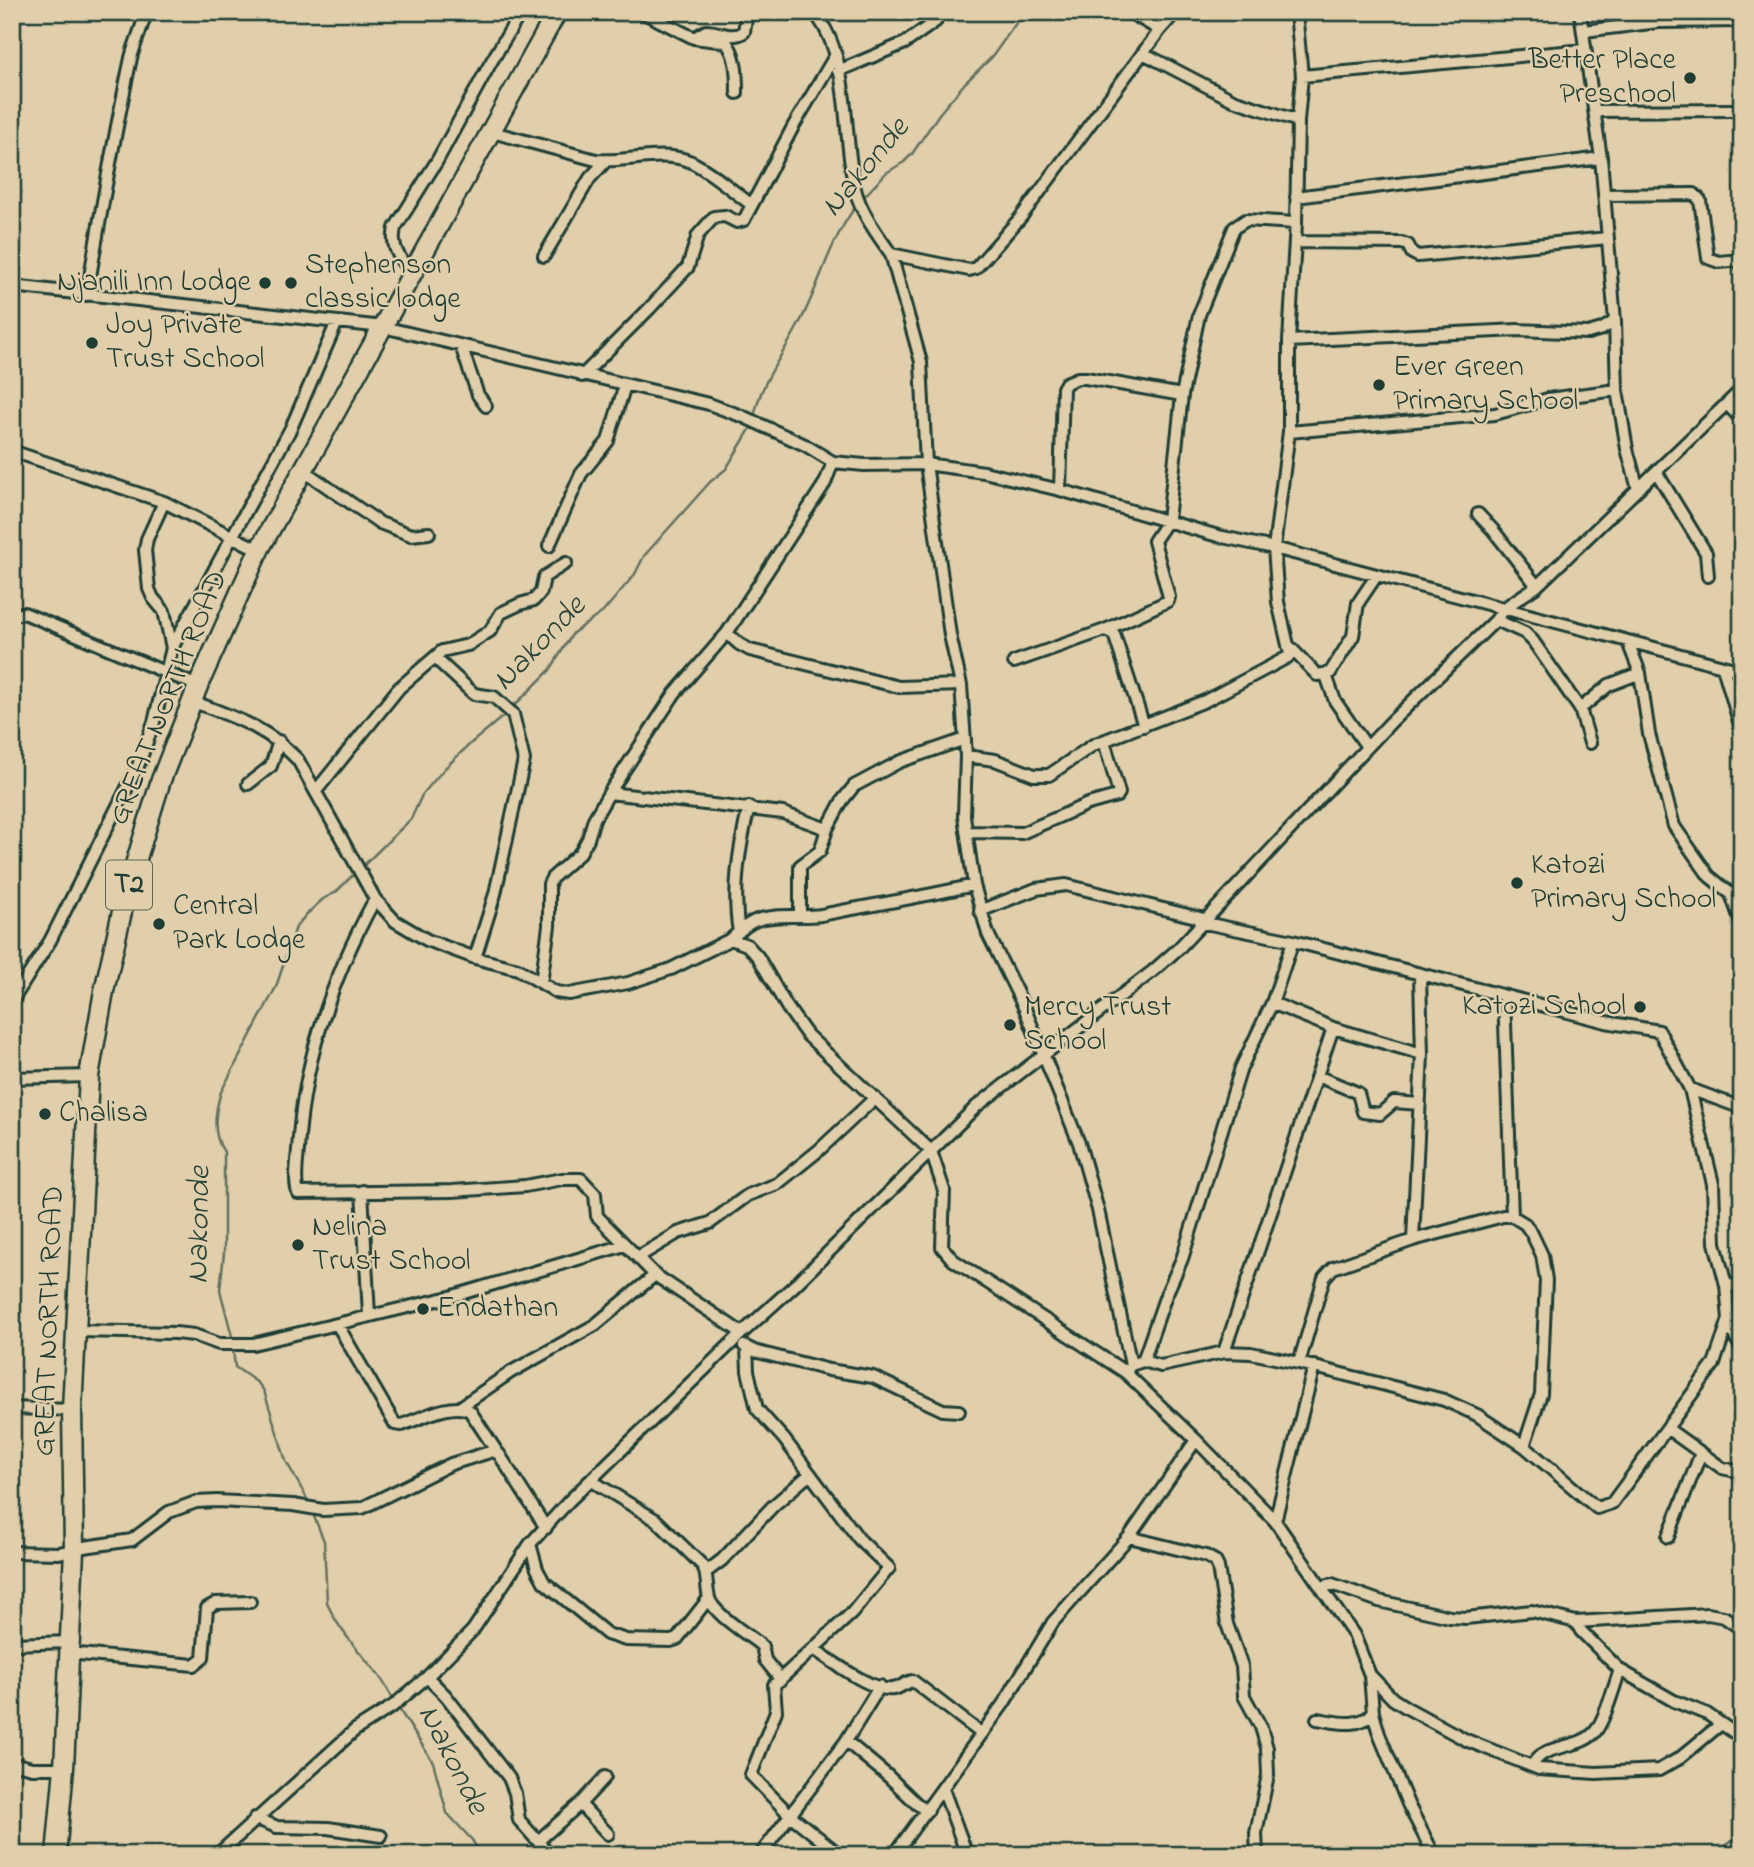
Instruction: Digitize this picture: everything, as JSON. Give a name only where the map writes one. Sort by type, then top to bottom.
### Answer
[{"type":"highway","name":"GREAT NORTH ROAD","points":[[56,1855],[64,1768],[74,1550],[72,1410],[89,1076],[104,991],[126,894],[161,780],[195,693],[258,550],[557,12]]},
{"type":"street","points":[[88,295],[122,100],[132,54],[146,12]]},
{"type":"street","points":[[412,276],[394,249],[395,228],[437,161],[522,12]]},
{"type":"street","points":[[642,12],[694,38],[723,40],[730,45],[736,69],[737,93]]},
{"type":"street","points":[[694,38],[706,31],[739,35],[744,32],[747,12]]},
{"type":"street","points":[[814,12],[824,26],[835,56],[845,105],[855,191],[867,219],[891,254],[921,362],[926,464],[950,635],[961,685],[967,756],[964,816],[974,885],[988,934],[1025,1009],[1079,1143],[1100,1221],[1128,1369]]},
{"type":"street","points":[[838,71],[905,43],[936,21],[937,12]]},
{"type":"street","points":[[1129,12],[1160,30]]},
{"type":"street","points":[[891,254],[959,270],[976,268],[1021,217],[1176,12]]},
{"type":"street","points":[[967,756],[988,758],[1034,775],[1053,773],[1083,751],[1235,687],[1288,657],[1289,646],[1278,602],[1274,548],[1289,432],[1289,341],[1302,76],[1296,12]]},
{"type":"street","points":[[1580,12],[1601,158],[1615,321],[1617,390],[1627,449],[1638,489]]},
{"type":"street","points":[[1584,31],[1659,22],[1742,21]]},
{"type":"street","points":[[1302,76],[1586,50]]},
{"type":"street","points":[[1143,53],[1233,100],[1298,121]]},
{"type":"street","points":[[582,376],[688,267],[698,235],[714,217],[725,216],[741,222],[835,56]]},
{"type":"street","points":[[1595,111],[1732,110]]},
{"type":"street","points":[[492,132],[606,161],[657,157],[690,162],[752,205]]},
{"type":"street","points":[[1296,197],[1601,158]]},
{"type":"street","points":[[544,256],[590,178],[606,161]]},
{"type":"street","points":[[1604,195],[1694,194],[1700,200],[1708,258],[1719,262],[1742,260]]},
{"type":"street","points":[[1014,662],[1105,630],[1168,601],[1154,541],[1168,520],[1182,395],[1199,315],[1234,228],[1246,219],[1296,223]]},
{"type":"street","points":[[1295,242],[1402,243],[1407,244],[1412,253],[1418,256],[1608,238]]},
{"type":"street","points":[[12,286],[383,327],[709,404],[744,416],[805,445],[833,462],[864,465],[926,464],[984,472],[1168,520],[1218,536],[1274,548],[1742,671]]},
{"type":"street","points":[[1289,341],[1518,330],[1588,333],[1615,321]]},
{"type":"street","points":[[12,1001],[50,941],[138,766],[154,722],[173,648],[291,428],[337,322]]},
{"type":"street","points":[[461,346],[478,395],[486,406]]},
{"type":"street","points":[[1060,491],[1063,388],[1066,383],[1086,378],[1182,395]]},
{"type":"street","points":[[549,546],[581,474],[608,441],[625,385]]},
{"type":"street","points":[[217,1855],[355,1730],[393,1706],[427,1677],[473,1629],[530,1544],[569,1501],[977,1106],[1153,971],[1190,936],[1202,920],[1367,747],[1496,620],[1503,609],[1537,586],[1742,389]]},
{"type":"street","points":[[1289,432],[1495,414],[1548,399],[1617,390]]},
{"type":"street","points":[[1727,404],[1742,420]]},
{"type":"street","points":[[12,451],[164,502],[258,550]]},
{"type":"street","points":[[541,983],[549,926],[550,880],[580,853],[594,819],[609,793],[674,693],[726,633],[825,483],[833,462]]},
{"type":"street","points":[[304,471],[380,523],[411,535],[429,533]]},
{"type":"street","points":[[1657,473],[1706,553],[1708,576]]},
{"type":"street","points":[[164,502],[147,539],[145,550],[149,589],[164,611],[173,648]]},
{"type":"street","points":[[1478,514],[1537,586]]},
{"type":"street","points":[[316,790],[399,688],[442,651],[468,645],[485,634],[493,627],[500,613],[534,600],[541,592],[544,577],[566,563]]},
{"type":"street","points":[[1289,646],[1317,675],[1330,673],[1356,628],[1356,607],[1377,575]]},
{"type":"street","points":[[12,615],[24,613],[166,672],[195,693],[268,733],[298,760],[375,899],[395,921],[427,940],[475,958],[518,969],[556,992],[569,994],[628,983],[671,969],[735,936],[751,922],[764,918],[819,915],[851,908],[870,908],[974,885]]},
{"type":"street","points":[[1496,620],[1525,633],[1533,641],[1580,709],[1590,743]]},
{"type":"street","points":[[1105,630],[1114,634],[1144,726]]},
{"type":"street","points":[[726,633],[750,650],[899,687],[961,685]]},
{"type":"street","points":[[1628,642],[1640,673],[1649,734],[1674,826],[1709,876],[1731,894],[1742,925]]},
{"type":"street","points":[[435,658],[474,694],[494,697],[513,714],[523,758],[495,894],[475,958]]},
{"type":"street","points":[[1723,667],[1742,732]]},
{"type":"street","points":[[1580,709],[1609,685],[1640,673]]},
{"type":"street","points":[[1326,675],[1332,695],[1367,747]]},
{"type":"street","points":[[800,916],[799,869],[820,851],[827,829],[842,801],[854,786],[899,761],[965,739]]},
{"type":"street","points":[[248,784],[271,766],[279,741]]},
{"type":"street","points":[[966,832],[1022,833],[1088,804],[1117,796],[1119,793],[1104,741]]},
{"type":"street","points":[[609,793],[749,807],[783,813],[827,829]]},
{"type":"street","points":[[735,936],[740,845],[749,807]]},
{"type":"street","points":[[981,911],[1036,889],[1066,885],[1606,1022],[1656,1030],[1661,1034],[1690,1089],[1713,1184],[1715,1243],[1726,1285],[1728,1324],[1714,1364],[1612,1503],[1604,1507],[1597,1508],[1592,1505],[1524,1446],[1477,1415],[1444,1400],[1314,1366],[1251,1353],[1224,1352],[1161,1366],[1143,1361]]},
{"type":"street","points":[[375,899],[351,943],[323,1013],[300,1110],[296,1191],[453,1191],[581,1179],[595,1194],[597,1216],[655,1275],[739,1336],[747,1348],[748,1371],[757,1409],[859,1539],[889,1568],[852,1613],[774,1685],[776,1711],[751,1775],[790,1815],[840,1855]]},
{"type":"street","points":[[735,936],[758,957],[807,1035],[931,1151],[944,1190],[941,1235],[945,1252],[964,1267],[1128,1369],[1275,1521],[1354,1635],[1370,1675],[1373,1713],[1393,1770],[1434,1855]]},
{"type":"street","points":[[1128,1369],[1143,1361],[1182,1259],[1241,1068],[1272,1003],[1293,941]]},
{"type":"street","points":[[1413,1240],[1423,1054],[1420,976]]},
{"type":"street","points":[[1504,996],[1512,1216]]},
{"type":"street","points":[[1272,1003],[1333,1028],[1423,1054]]},
{"type":"street","points":[[1224,1352],[1333,1028]]},
{"type":"street","points":[[12,1078],[89,1076]]},
{"type":"street","points":[[1317,1076],[1358,1093],[1363,1112],[1380,1114],[1394,1102],[1420,1104]]},
{"type":"street","points":[[1690,1089],[1742,1108]]},
{"type":"street","points":[[638,1257],[678,1233],[710,1223],[748,1195],[778,1184],[875,1097]]},
{"type":"street","points":[[362,1191],[369,1315]]},
{"type":"street","points":[[1299,1363],[1327,1273],[1343,1263],[1413,1240],[1503,1216],[1512,1216],[1525,1224],[1532,1234],[1542,1255],[1546,1280],[1541,1394],[1524,1446]]},
{"type":"street","points":[[76,1331],[187,1334],[232,1346],[253,1344],[450,1297],[625,1245]]},
{"type":"street","points":[[337,1324],[394,1424],[402,1425],[459,1408],[511,1372],[595,1325],[655,1275]]},
{"type":"street","points":[[1726,1285],[1742,1286]]},
{"type":"street","points":[[1728,1324],[1742,1349]]},
{"type":"street","points":[[747,1348],[830,1370],[873,1377],[943,1410],[959,1411]]},
{"type":"street","points":[[1275,1521],[1314,1366]]},
{"type":"street","points":[[12,1408],[72,1410]]},
{"type":"street","points":[[459,1408],[470,1411],[546,1528]]},
{"type":"street","points":[[1668,1429],[1722,1468],[1736,1471]]},
{"type":"street","points":[[894,1855],[1004,1703],[1053,1622],[1129,1537],[1196,1440]]},
{"type":"street","points":[[12,1552],[59,1553],[137,1538],[169,1512],[196,1502],[293,1505],[323,1510],[362,1508],[451,1464],[497,1452]]},
{"type":"street","points":[[1668,1537],[1701,1453]]},
{"type":"street","points":[[706,1572],[722,1560],[773,1506],[810,1474]]},
{"type":"street","points":[[592,1481],[656,1520],[703,1566],[709,1598],[714,1608],[764,1647],[765,1660],[781,1680]]},
{"type":"street","points":[[1129,1537],[1206,1556],[1215,1561],[1218,1567],[1227,1622],[1242,1666],[1244,1696],[1261,1727],[1267,1748],[1268,1775],[1256,1833],[1256,1855]]},
{"type":"street","points":[[530,1544],[537,1569],[550,1588],[607,1634],[646,1641],[675,1641],[709,1598]]},
{"type":"street","points":[[1321,1587],[1332,1584],[1379,1601],[1450,1618],[1532,1611],[1576,1622],[1708,1614],[1724,1618],[1742,1629]]},
{"type":"street","points":[[12,1644],[69,1648],[194,1665],[203,1658],[206,1612],[210,1605],[250,1601]]},
{"type":"street","points":[[1576,1622],[1581,1631],[1619,1670],[1674,1701],[1707,1714],[1742,1738]]},
{"type":"street","points":[[814,1649],[859,1679],[880,1686],[893,1689],[913,1681],[982,1734]]},
{"type":"street","points":[[1532,1766],[1539,1755],[1573,1745],[1596,1731],[1619,1670]]},
{"type":"street","points":[[1370,1675],[1393,1699],[1466,1740],[1532,1766],[1564,1772],[1659,1770],[1680,1758],[1721,1724]]},
{"type":"street","points":[[427,1677],[446,1696],[509,1778],[515,1793],[519,1820],[550,1855]]},
{"type":"street","points":[[760,1855],[846,1741],[880,1686]]},
{"type":"street","points":[[1317,1719],[1357,1723],[1373,1713]]},
{"type":"street","points":[[846,1741],[916,1804],[928,1810]]},
{"type":"street","points":[[12,1763],[32,1768],[64,1768]]},
{"type":"street","points":[[538,1841],[580,1804],[605,1777]]},
{"type":"street","points":[[943,1789],[967,1855]]},
{"type":"street","points":[[580,1804],[608,1834]]},
{"type":"street","points":[[255,1818],[277,1827],[328,1828],[381,1836]]},
{"type":"waterway","name":"Nakonde","points":[[863,198],[886,173],[912,154],[939,114],[992,57],[1024,12]]},
{"type":"waterway","name":"Nakonde","points":[[754,419],[761,393],[800,322],[838,235],[856,206]]},
{"type":"waterway","name":"Nakonde","points":[[512,708],[550,670],[573,633],[603,612],[635,574],[644,556],[710,482],[726,469],[752,426]]},
{"type":"waterway","name":"Nakonde","points":[[362,867],[411,819],[422,795],[444,769],[507,713]]},
{"type":"waterway","name":"Nakonde","points":[[233,1340],[220,1290],[224,1253],[224,1152],[216,1130],[219,1099],[276,987],[296,927],[323,899],[336,892],[357,871]]},
{"type":"waterway","name":"Nakonde","points":[[233,1350],[235,1367],[258,1383],[264,1391],[286,1461],[310,1504]]},
{"type":"waterway","name":"Nakonde","points":[[313,1514],[324,1541],[327,1602],[331,1612],[394,1700]]},
{"type":"waterway","name":"Nakonde","points":[[397,1706],[433,1762],[447,1813],[472,1840],[481,1855]]},
{"type":"waterway","points":[[1715,1855],[1731,1841],[1742,1837]]},
{"type":"place","name":"Better Place Preschool","points":[[1690,78]]},
{"type":"place","name":"Njanili Inn Lodge","points":[[265,283]]},
{"type":"place","name":"Stephenson classic lodge","points":[[291,283]]},
{"type":"place","name":"Joy Private Trust School","points":[[92,343]]},
{"type":"place","name":"Ever Green Primary School","points":[[1379,385]]},
{"type":"place","name":"Katozi Primary School","points":[[1517,883]]},
{"type":"place","name":"Central Park Lodge","points":[[159,924]]},
{"type":"place","name":"Katozi School","points":[[1640,1007]]},
{"type":"place","name":"Mercy Trust School","points":[[1010,1025]]},
{"type":"place","name":"Chalisa","points":[[45,1114]]},
{"type":"place","name":"Nelina Trust School","points":[[298,1245]]},
{"type":"place","name":"Endathan","points":[[423,1309]]}]
